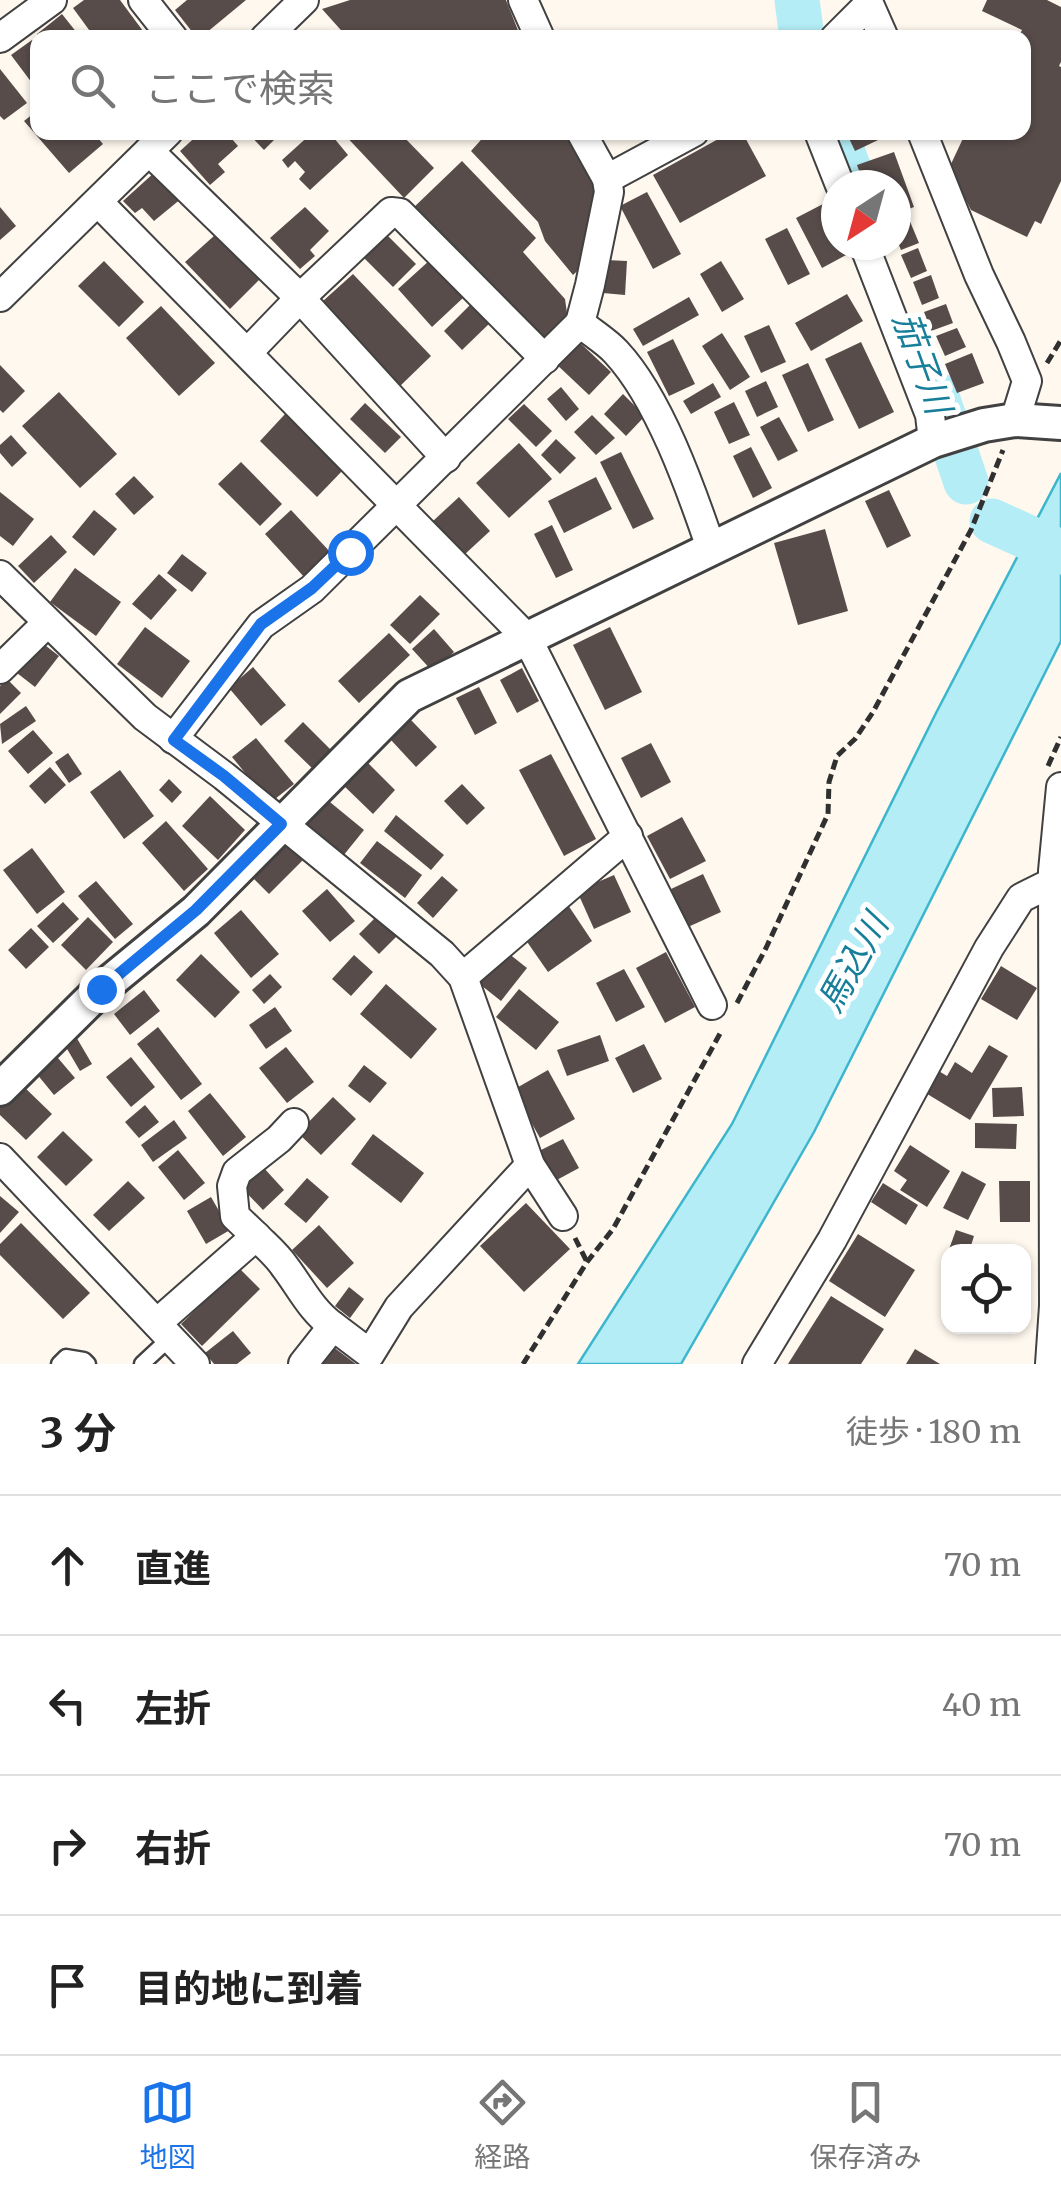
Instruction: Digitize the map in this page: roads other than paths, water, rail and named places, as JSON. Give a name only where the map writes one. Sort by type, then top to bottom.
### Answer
[{"type":"street","points":[[0,38],[52,0]]},
{"type":"street","points":[[143,0],[167,30]]},
{"type":"street","points":[[273,30],[304,0]]},
{"type":"street","points":[[522,0],[536,30]]},
{"type":"street","points":[[842,30],[867,2],[880,30]]},
{"type":"street","points":[[174,740],[261,624],[312,588],[580,323],[609,192],[607,179],[585,140]]},
{"type":"street","points":[[607,179],[679,140]]},
{"type":"street","points":[[822,140],[834,170]]},
{"type":"street","points":[[0,1089],[101,989],[196,910],[409,696],[934,441],[988,424],[1028,425],[1027,381],[925,140]]},
{"type":"street","points":[[0,297],[159,142],[446,458]]},
{"type":"street","points":[[98,202],[528,638],[712,1004]]},
{"type":"street","points":[[248,352],[391,212],[400,213],[545,359]]},
{"type":"street","points":[[870,260],[930,415],[934,441]]},
{"type":"street","points":[[580,323],[619,355],[652,406],[693,495],[711,548]]},
{"type":"street","points":[[0,575],[133,706],[442,954],[463,977],[530,1165],[563,1216]]},
{"type":"street","points":[[0,669],[46,623]]},
{"type":"street","points":[[1050,1364],[1057,1313],[1058,1198],[1053,882],[1061,787]]},
{"type":"street","points":[[463,977],[628,836]]},
{"type":"street","points":[[757,1364],[832,1240],[989,948],[1021,898],[1053,882]]},
{"type":"street","points":[[294,1122],[237,1172],[232,1186],[235,1216],[284,1264],[323,1318],[370,1354],[400,1307],[530,1165]]},
{"type":"street","points":[[0,1158],[194,1364]]},
{"type":"street","points":[[163,1330],[256,1236]]},
{"type":"street","points":[[303,1364],[334,1326]]},
{"type":"lane","points":[[142,1364],[163,1330]]},
{"type":"lane","points":[[59,1364],[66,1357],[88,1364]]},
{"type":"water","name":"馬込川","points":[[1061,473],[1061,641],[814,1132],[681,1364],[578,1364],[732,1124],[936,713]]},
{"type":"waterway","name":"茄子川","points":[[797,0],[801,30]]},
{"type":"waterway","name":"茄子川","points":[[838,140],[849,170]]},
{"type":"waterway","name":"茄子川","points":[[936,394],[966,482]]},
{"type":"waterway","name":"茄子川","points":[[992,521],[1060,552]]}]
